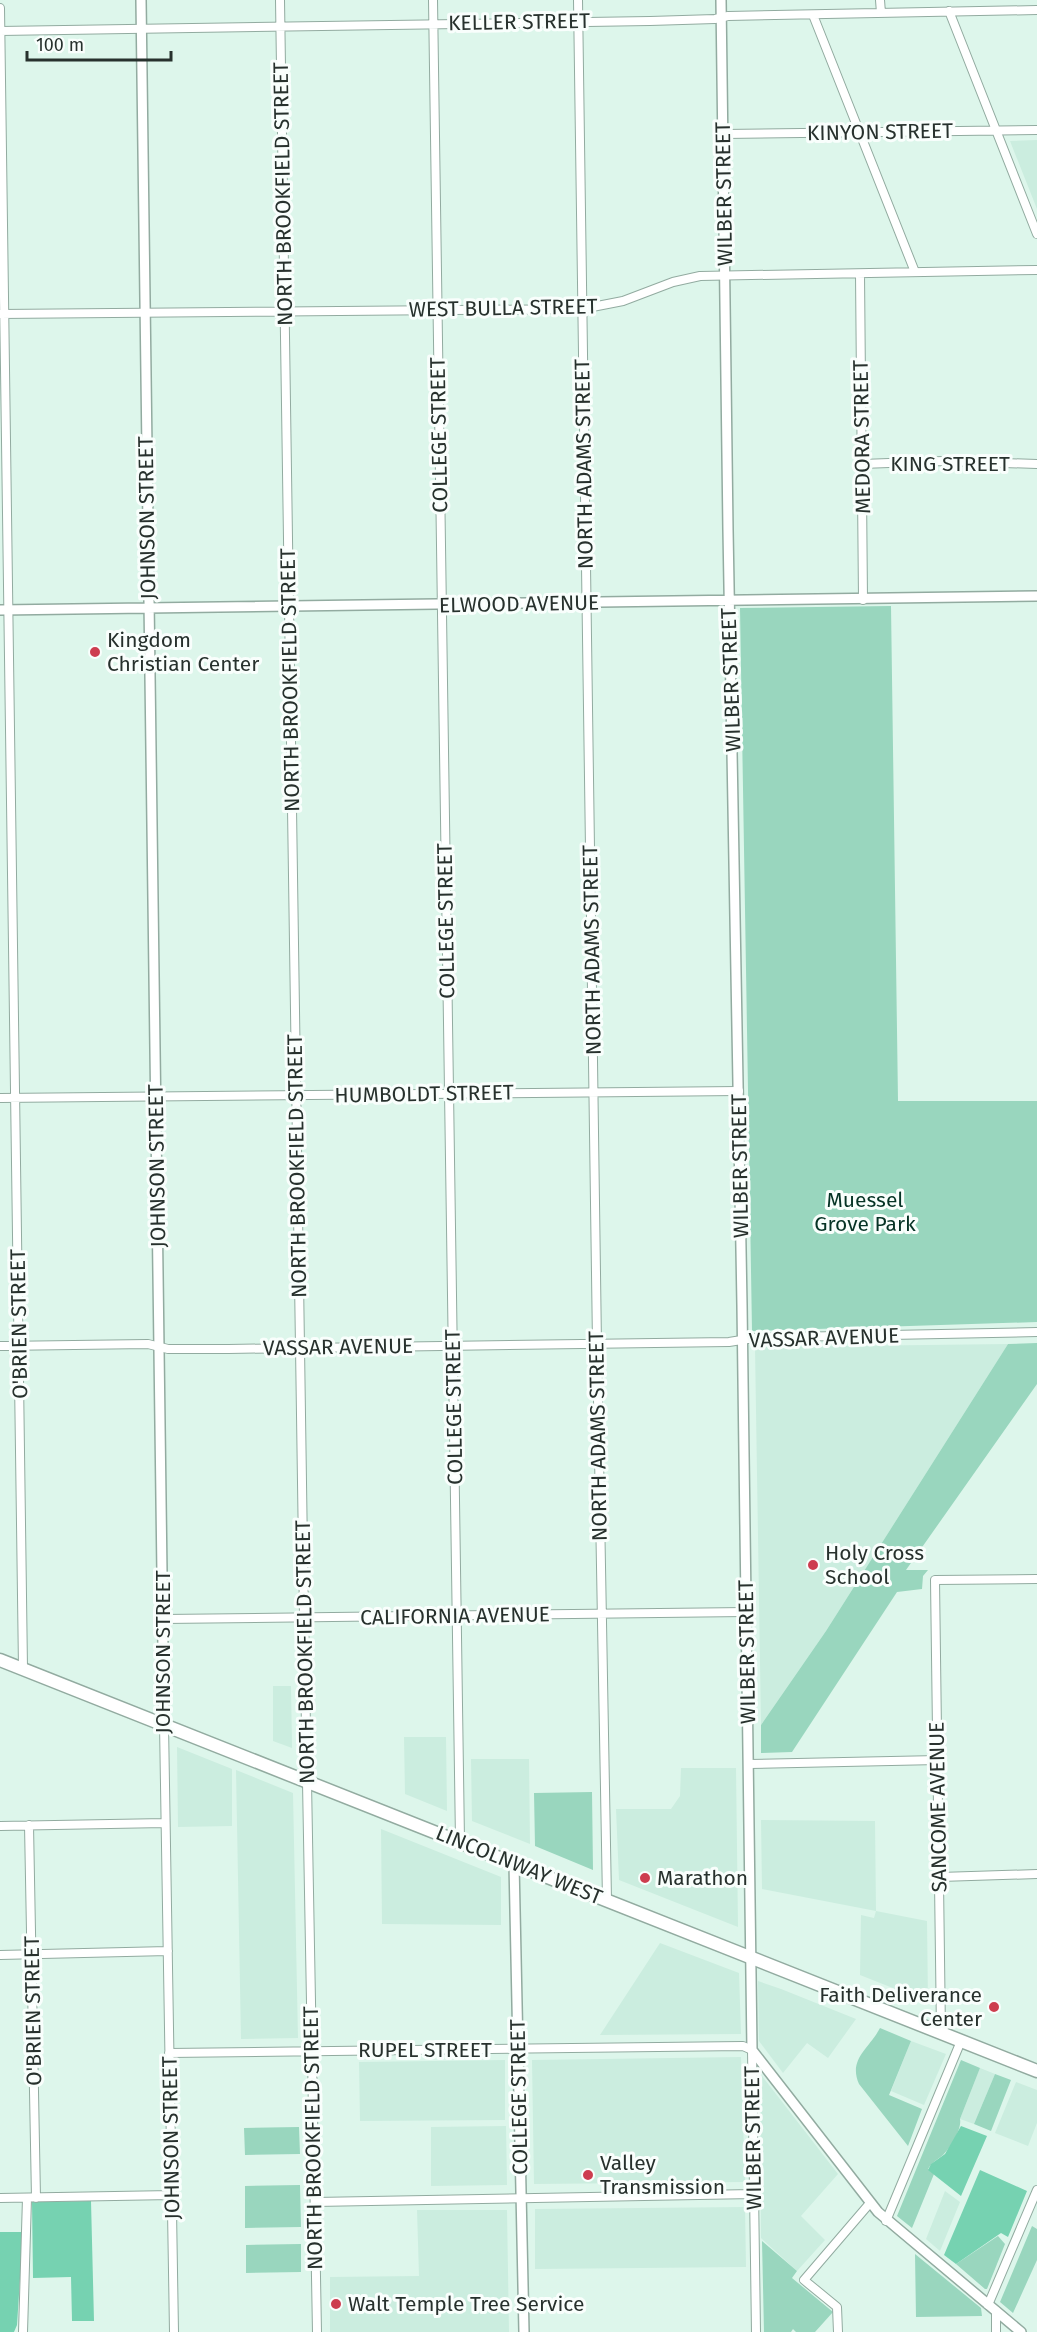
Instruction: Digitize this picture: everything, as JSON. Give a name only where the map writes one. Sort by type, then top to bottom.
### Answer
[{"type":"main road","name":"LINCOLNWAY WEST","points":[[0,1660],[1037,2071]]},
{"type":"street","name":"JOHNSON STREET","points":[[141,0],[174,2332]]},
{"type":"street","name":"NORTH BROOKFIELD STREET","points":[[280,0],[317,2332]]},
{"type":"street","name":"COLLEGE STREET","points":[[433,0],[460,1841]]},
{"type":"street","name":"NORTH ADAMS STREET","points":[[578,0],[585,603],[607,1900]]},
{"type":"street","name":"WILBER STREET","points":[[721,0],[756,2332]]},
{"type":"street","points":[[880,0],[880,14]]},
{"type":"street","name":"O'BRIEN STREET","points":[[0,8],[4,610],[16,1098],[23,1668]]},
{"type":"street","name":"KELLER STREET","points":[[0,31],[1037,10]]},
{"type":"street","points":[[950,11],[1037,234]]},
{"type":"street","points":[[813,15],[915,272]]},
{"type":"street","name":"KINYON STREET","points":[[724,134],[1037,130]]},
{"type":"street","name":"WEST BULLA STREET","points":[[2,314],[582,309],[623,301],[691,278],[725,275],[1037,270]]},
{"type":"street","name":"MEDORA STREET","points":[[860,274],[863,600]]},
{"type":"street","name":"KING STREET","points":[[862,464],[943,461],[1037,464]]},
{"type":"street","name":"ELWOOD AVENUE","points":[[4,610],[1037,596]]},
{"type":"street","name":"HUMBOLDT STREET","points":[[0,1098],[739,1091]]},
{"type":"street","name":"VASSAR AVENUE","points":[[0,1346],[148,1344],[159,1347],[300,1348],[453,1346],[742,1340],[787,1336],[1037,1332]]},
{"type":"street","name":"SANCOME AVENUE","points":[[941,2033],[935,1580],[1037,1579]]},
{"type":"street","name":"CALIFORNIA AVENUE","points":[[163,1619],[746,1612]]},
{"type":"street","points":[[749,1764],[938,1760]]},
{"type":"street","points":[[0,1826],[165,1823]]},
{"type":"street","name":"O'BRIEN STREET","points":[[29,1825],[36,2198]]},
{"type":"street","name":"COLLEGE STREET","points":[[514,1863],[524,2332]]},
{"type":"street","points":[[940,1877],[1037,1874]]},
{"type":"street","points":[[0,1955],[168,1951]]},
{"type":"street","points":[[886,2221],[961,2041]]},
{"type":"street","name":"RUPEL STREET","points":[[170,2053],[743,2046],[752,2050]]},
{"type":"street","points":[[752,2050],[886,2221],[1021,2332]]},
{"type":"street","points":[[996,2332],[992,2308],[1037,2190]]},
{"type":"street","points":[[315,2202],[753,2194]]},
{"type":"street","points":[[0,2198],[172,2195]]},
{"type":"street","points":[[23,2332],[27,2198]]},
{"type":"street","points":[[838,2332],[837,2307],[804,2280],[870,2203]]},
{"type":"shaded area","points":[[1037,140],[1037,209],[1010,141]]},
{"type":"shaded area","name":"Holy Cross School","points":[[1008,1344],[826,1631],[761,1725],[755,1347]]},
{"type":"shaded area","points":[[273,1686],[291,1686],[292,1748],[273,1741]]},
{"type":"shaded area","points":[[404,1737],[446,1737],[447,1811],[405,1794]]},
{"type":"shaded area","points":[[177,1747],[232,1769],[232,1826],[178,1827]]},
{"type":"shaded area","points":[[471,1759],[529,1759],[530,1844],[472,1821]]},
{"type":"shaded area","points":[[681,1768],[736,1768],[738,1927],[619,1880],[616,1809],[671,1809],[680,1796]]},
{"type":"shaded area","points":[[236,1770],[293,1793],[298,2038],[241,2039]]},
{"type":"shaded area","points":[[761,1820],[875,1821],[876,1911],[762,1889]]},
{"type":"shaded area","points":[[381,1829],[501,1877],[501,1925],[382,1924]]},
{"type":"shaded area","points":[[876,1911],[927,1921],[928,2002],[860,1975],[861,1915],[874,1918]]},
{"type":"shaded area","points":[[660,1943],[739,1973],[741,2034],[600,2035]]},
{"type":"shaded area","points":[[758,1981],[856,2019],[828,2058],[807,2043],[783,2073],[759,2041]]},
{"type":"shaded area","points":[[911,2041],[946,2054],[924,2105],[891,2091]]},
{"type":"shaded area","points":[[741,2057],[745,2182],[534,2184],[532,2060]]},
{"type":"shaded area","points":[[505,2060],[505,2120],[360,2121],[359,2062]]},
{"type":"shaded area","points":[[980,2068],[995,2074],[974,2124],[960,2119]]},
{"type":"shaded area","points":[[762,2076],[838,2174],[801,2216],[825,2240],[797,2271],[761,2238],[760,2078]]},
{"type":"shaded area","points":[[1016,2082],[1037,2090],[1037,2123],[1028,2146],[995,2133]]},
{"type":"shaded area","points":[[506,2126],[507,2185],[431,2186],[431,2127]]},
{"type":"shaded area","points":[[945,2191],[960,2202],[940,2251],[926,2239]]},
{"type":"shaded area","points":[[745,2207],[746,2267],[535,2269],[535,2209]]},
{"type":"shaded area","points":[[417,2210],[507,2210],[509,2332],[330,2332],[330,2277],[419,2276]]},
{"type":"green space","name":"Muessel Grove Park","points":[[891,606],[898,1101],[1037,1101],[1037,1322],[752,1331],[740,608]]},
{"type":"green space","points":[[1037,1343],[1037,1384],[906,1570],[928,1570],[923,1576],[922,1589],[897,1592],[792,1752],[761,1753],[761,1725],[826,1631],[1008,1344]]},
{"type":"green space","points":[[592,1792],[593,1870],[535,1846],[534,1793]]},
{"type":"green space","points":[[880,2028],[911,2041],[889,2095],[922,2109],[908,2146],[859,2084],[856,2075],[861,2054]]},
{"type":"green space","points":[[961,2060],[980,2068],[955,2138],[946,2152],[928,2169],[934,2174],[912,2228],[897,2216]]},
{"type":"green space","points":[[995,2074],[1011,2080],[991,2131],[974,2124]]},
{"type":"green space","points":[[961,2126],[987,2136],[961,2196],[928,2170],[931,2164],[945,2154]]},
{"type":"green space","points":[[299,2127],[300,2154],[245,2155],[244,2128]]},
{"type":"green space","points":[[980,2170],[1027,2191],[1008,2237],[1001,2233],[956,2264],[944,2255]]},
{"type":"green space","points":[[300,2185],[301,2227],[245,2228],[245,2186]]},
{"type":"green space","points":[[91,2201],[94,2321],[72,2321],[71,2277],[33,2278],[32,2202]]},
{"type":"green space","points":[[1032,2226],[1037,2229],[1037,2260],[1013,2313],[1000,2302]]},
{"type":"green space","points":[[0,2232],[23,2232],[17,2325],[14,2332],[0,2332]]},
{"type":"green space","points":[[998,2236],[1005,2244],[987,2289],[985,2289],[956,2264]]},
{"type":"green space","points":[[762,2241],[797,2271],[792,2278],[833,2312],[815,2332],[796,2332],[793,2329],[791,2332],[764,2332]]},
{"type":"green space","points":[[301,2244],[301,2272],[246,2273],[246,2245]]},
{"type":"green space","points":[[915,2254],[981,2308],[982,2316],[916,2317]]},
{"type":"place","name":"Kingdom Christian Center","points":[[95,652]]},
{"type":"place","name":"Holy Cross School","points":[[813,1565]]},
{"type":"place","name":"Marathon","points":[[645,1878]]},
{"type":"place","name":"Faith Deliverance Center","points":[[994,2007]]},
{"type":"place","name":"Valley Transmission","points":[[588,2175]]},
{"type":"place","name":"Walt Temple Tree Service","points":[[336,2304]]}]
